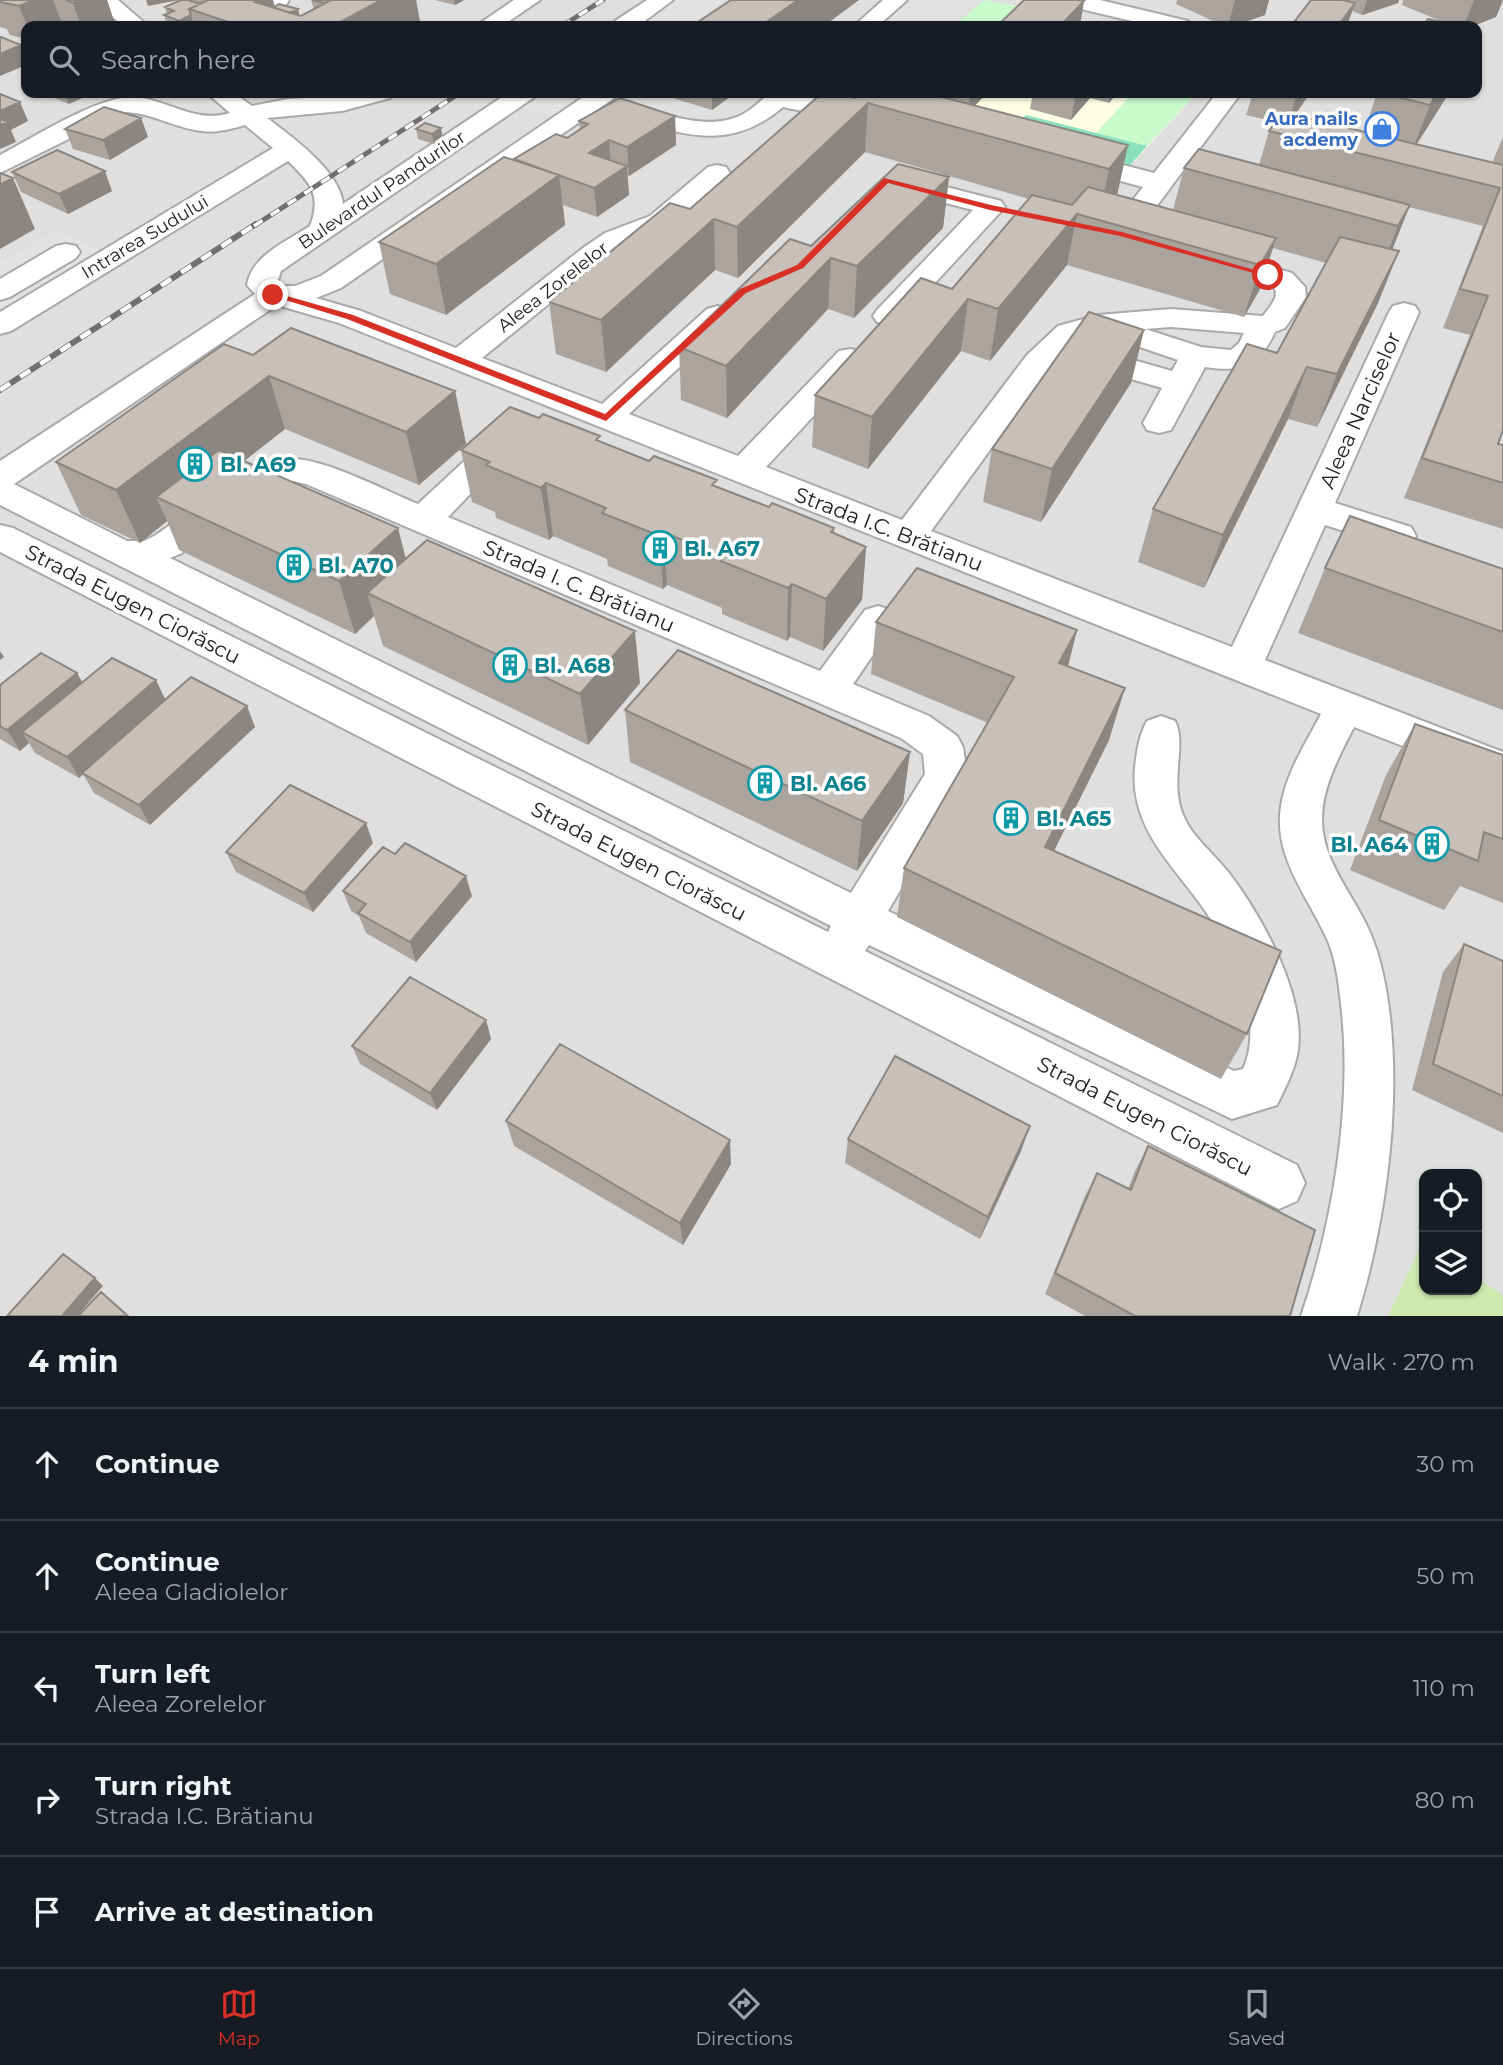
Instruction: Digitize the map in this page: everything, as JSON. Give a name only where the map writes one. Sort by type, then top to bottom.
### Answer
[{"type":"street","points":[[104,0],[130,21]]},
{"type":"street","points":[[237,21],[278,0]]},
{"type":"street","points":[[495,21],[529,0]]},
{"type":"street","points":[[630,21],[662,0]]},
{"type":"street","points":[[871,21],[896,0]]},
{"type":"street","points":[[1072,0],[1159,21]]},
{"type":"street","points":[[225,98],[319,176],[329,195],[330,209],[322,230]]},
{"type":"street","points":[[0,165],[110,108],[127,104],[146,104],[204,124],[226,123],[278,108],[352,103],[366,98]]},
{"type":"street","name":"Bulevardul Pandurilor","points":[[273,295],[262,285],[264,271],[516,98]]},
{"type":"street","points":[[0,477],[273,295],[301,293],[331,282],[598,98],[702,128],[725,128],[753,118],[778,98]]},
{"type":"street","points":[[790,98],[812,106],[871,107],[884,111]]},
{"type":"street","points":[[1126,228],[1225,98]]},
{"type":"street","points":[[488,117],[545,135]]},
{"type":"street","name":"Intrarea Sudului","points":[[0,325],[289,149]]},
{"type":"street","points":[[1054,156],[1159,183]]},
{"type":"street","name":"Aleea Zorelelor","points":[[460,360],[593,254],[615,239],[660,222],[717,173]]},
{"type":"street","points":[[319,176],[387,185]]},
{"type":"street","points":[[743,471],[1004,210],[877,190]]},
{"type":"street","points":[[0,291],[66,252]]},
{"type":"street","points":[[908,536],[1053,345],[1069,332],[1098,324],[1171,318],[1262,326],[1274,322],[1291,297],[1290,287],[1283,279],[1188,253]]},
{"type":"street","name":"Strada I.C. Brătianu","points":[[273,295],[350,317],[1503,769]]},
{"type":"street","points":[[606,418],[734,300]]},
{"type":"street","name":"Aleea Narciselor","points":[[1242,667],[1404,312]]},
{"type":"street","points":[[1098,324],[1218,360],[1242,356],[1252,347],[1262,326]]},
{"type":"street","points":[[1053,345],[1180,383]]},
{"type":"street","points":[[1159,423],[1197,354]]},
{"type":"street","points":[[423,520],[485,461]]},
{"type":"street","name":"Strada I. C. Brătianu","points":[[132,555],[154,552],[169,544],[261,477],[293,470],[314,474],[915,727],[943,747],[946,776],[836,960]]},
{"type":"street","points":[[0,491],[860,919],[1232,1096],[1260,1088],[1275,1047],[1271,1003],[1247,939],[1215,889],[1172,836],[1160,812],[1153,778],[1161,732]]},
{"type":"street","name":"Aleea Narciselor","points":[[1315,509],[1428,545]]},
{"type":"street","name":"Strada Eugen Ciorăscu","points":[[0,537],[1279,1183]]},
{"type":"street","points":[[828,690],[878,620]]},
{"type":"street","points":[[1329,1316],[1354,1214],[1366,1136],[1371,1055],[1364,996],[1350,938],[1319,883],[1302,840],[1302,806],[1314,768],[1344,707]]},
{"type":"shaded area","points":[[0,0],[1503,0],[1503,1316],[0,1316]]},
{"type":"shaded area","points":[[674,0],[725,0],[694,21],[642,21]]},
{"type":"shaded area","points":[[913,0],[979,0],[955,21],[887,21]]},
{"type":"shaded area","points":[[528,98],[585,98],[557,117],[518,105]]},
{"type":"shaded area","points":[[892,98],[1192,98],[1126,170]]},
{"type":"shaded area","points":[[55,231],[104,251],[0,313],[0,263]]},
{"type":"green space","points":[[984,0],[1028,8],[1013,21],[960,21]]},
{"type":"green space","points":[[1128,98],[1192,98],[1147,146],[1096,133]]},
{"type":"green space","points":[[1026,115],[1147,146],[1126,170],[1002,138]]},
{"type":"green space","points":[[1419,1249],[1419,1295],[1482,1295],[1482,1281],[1503,1295],[1503,1316],[1388,1316]]},
{"type":"building","points":[[0,0],[34,0],[19,6]]},
{"type":"building","points":[[181,0],[200,4],[189,9],[191,15],[179,21],[164,15],[174,11],[165,7]]},
{"type":"building","points":[[208,0],[259,0],[255,2],[301,16],[331,0],[381,0],[342,21],[225,21],[189,9]]},
{"type":"building","points":[[731,0],[798,0],[768,21],[700,21]]},
{"type":"building","points":[[1024,0],[1084,1],[1065,21],[1002,21]]},
{"type":"building","points":[[1311,0],[1343,0],[1355,3],[1342,21],[1295,21]]},
{"type":"building","points":[[279,4],[298,9],[290,13],[274,7]]},
{"type":"building","points":[[1,37],[21,45],[0,54]]},
{"type":"building","points":[[0,94],[20,102],[0,111]]},
{"type":"building","points":[[620,98],[675,116],[627,147],[609,140],[589,153],[627,166],[594,188],[514,159],[556,134],[567,138],[588,124],[579,121]]},
{"type":"building","points":[[816,98],[945,98],[1128,145],[1109,169],[868,103],[737,227],[714,219],[601,320],[549,302],[670,203],[690,209]]},
{"type":"building","points":[[1401,98],[1434,98],[1430,105]]},
{"type":"building","points":[[104,107],[141,118],[103,140],[65,129]]},
{"type":"building","points":[[1282,112],[1503,165],[1503,430],[1498,444],[1503,445],[1503,483],[1422,458],[1488,296],[1460,289],[1500,188],[1269,131]]},
{"type":"building","points":[[425,123],[441,128],[432,134],[416,129]]},
{"type":"building","points":[[1199,149],[1410,205],[1398,226],[1184,168]]},
{"type":"building","points":[[57,150],[105,171],[59,194],[12,172]]},
{"type":"building","points":[[504,157],[559,175],[436,264],[379,242]]},
{"type":"building","points":[[898,164],[949,177],[857,266],[831,258],[726,366],[679,347],[790,239],[811,246]]},
{"type":"building","points":[[0,173],[13,178],[0,185]]},
{"type":"building","points":[[1088,187],[1276,238],[1260,265],[1077,214],[998,309],[968,299],[872,417],[815,395],[921,278],[952,289],[1032,195],[1072,205]]},
{"type":"building","points":[[1340,237],[1399,251],[1337,374],[1307,367],[1223,535],[1153,509],[1247,344],[1277,353]]},
{"type":"building","points":[[1089,312],[1144,330],[1052,469],[992,449]]},
{"type":"building","points":[[291,328],[455,391],[406,432],[269,376],[116,490],[56,462],[224,344],[253,355]]},
{"type":"building","points":[[510,407],[539,418],[543,414],[600,436],[596,440],[649,461],[654,456],[717,480],[712,485],[769,507],[772,503],[834,528],[831,532],[866,547],[826,599],[792,584],[788,588],[721,561],[724,557],[663,532],[660,536],[602,513],[606,508],[546,483],[541,488],[486,465],[490,462],[461,450]]},
{"type":"building","points":[[219,450],[398,528],[339,581],[156,497]]},
{"type":"building","points":[[1350,516],[1503,569],[1503,632],[1325,568]]},
{"type":"building","points":[[427,540],[635,631],[580,694],[367,593]]},
{"type":"building","points":[[917,568],[1077,630],[1059,663],[1125,688],[1045,847],[1281,951],[1247,1034],[904,868],[1014,677],[876,622]]},
{"type":"building","points":[[678,650],[910,752],[862,821],[625,710]]},
{"type":"building","points":[[41,653],[77,673],[7,730],[0,726],[0,685]]},
{"type":"building","points":[[112,658],[156,680],[67,757],[22,732]]},
{"type":"building","points":[[191,677],[247,706],[139,805],[82,773]]},
{"type":"building","points":[[1415,724],[1503,755],[1503,839],[1484,832],[1478,861],[1379,820]]},
{"type":"building","points":[[290,785],[366,823],[304,893],[226,852]]},
{"type":"building","points":[[405,843],[466,876],[410,942],[358,913],[366,904],[343,891],[383,847],[395,854]]},
{"type":"building","points":[[1464,944],[1503,961],[1503,1096],[1433,1064]]},
{"type":"building","points":[[410,977],[486,1020],[430,1093],[352,1046]]},
{"type":"building","points":[[560,1044],[730,1140],[680,1223],[506,1121]]},
{"type":"building","points":[[895,1056],[1030,1126],[988,1217],[848,1139]]},
{"type":"building","points":[[1148,1146],[1315,1230],[1290,1316],[1135,1316],[1055,1273],[1097,1173],[1131,1190]]},
{"type":"building","points":[[63,1254],[95,1278],[62,1316],[7,1316]]},
{"type":"building","points":[[101,1292],[128,1316],[78,1316]]},
{"type":"railway","points":[[570,21],[603,0]]},
{"type":"railway","points":[[254,226],[452,98]]},
{"type":"railway","points":[[0,390],[256,224]]},
{"type":"place","name":"Aura nails acdemy","points":[[1382,129]]},
{"type":"place","name":"Bl. A69","points":[[195,464]]},
{"type":"place","name":"Bl. A67","points":[[660,548]]},
{"type":"place","name":"Bl. A70","points":[[294,565]]},
{"type":"place","name":"Bl. A68","points":[[510,665]]},
{"type":"place","name":"Bl. A66","points":[[765,783]]},
{"type":"place","name":"Bl. A65","points":[[1011,818]]},
{"type":"place","name":"Bl. A64","points":[[1432,844]]},
{"type":"route","points":[[273,295],[350,317],[606,418],[743,291],[800,267],[887,180],[990,207],[1122,234],[1268,275]]}]
